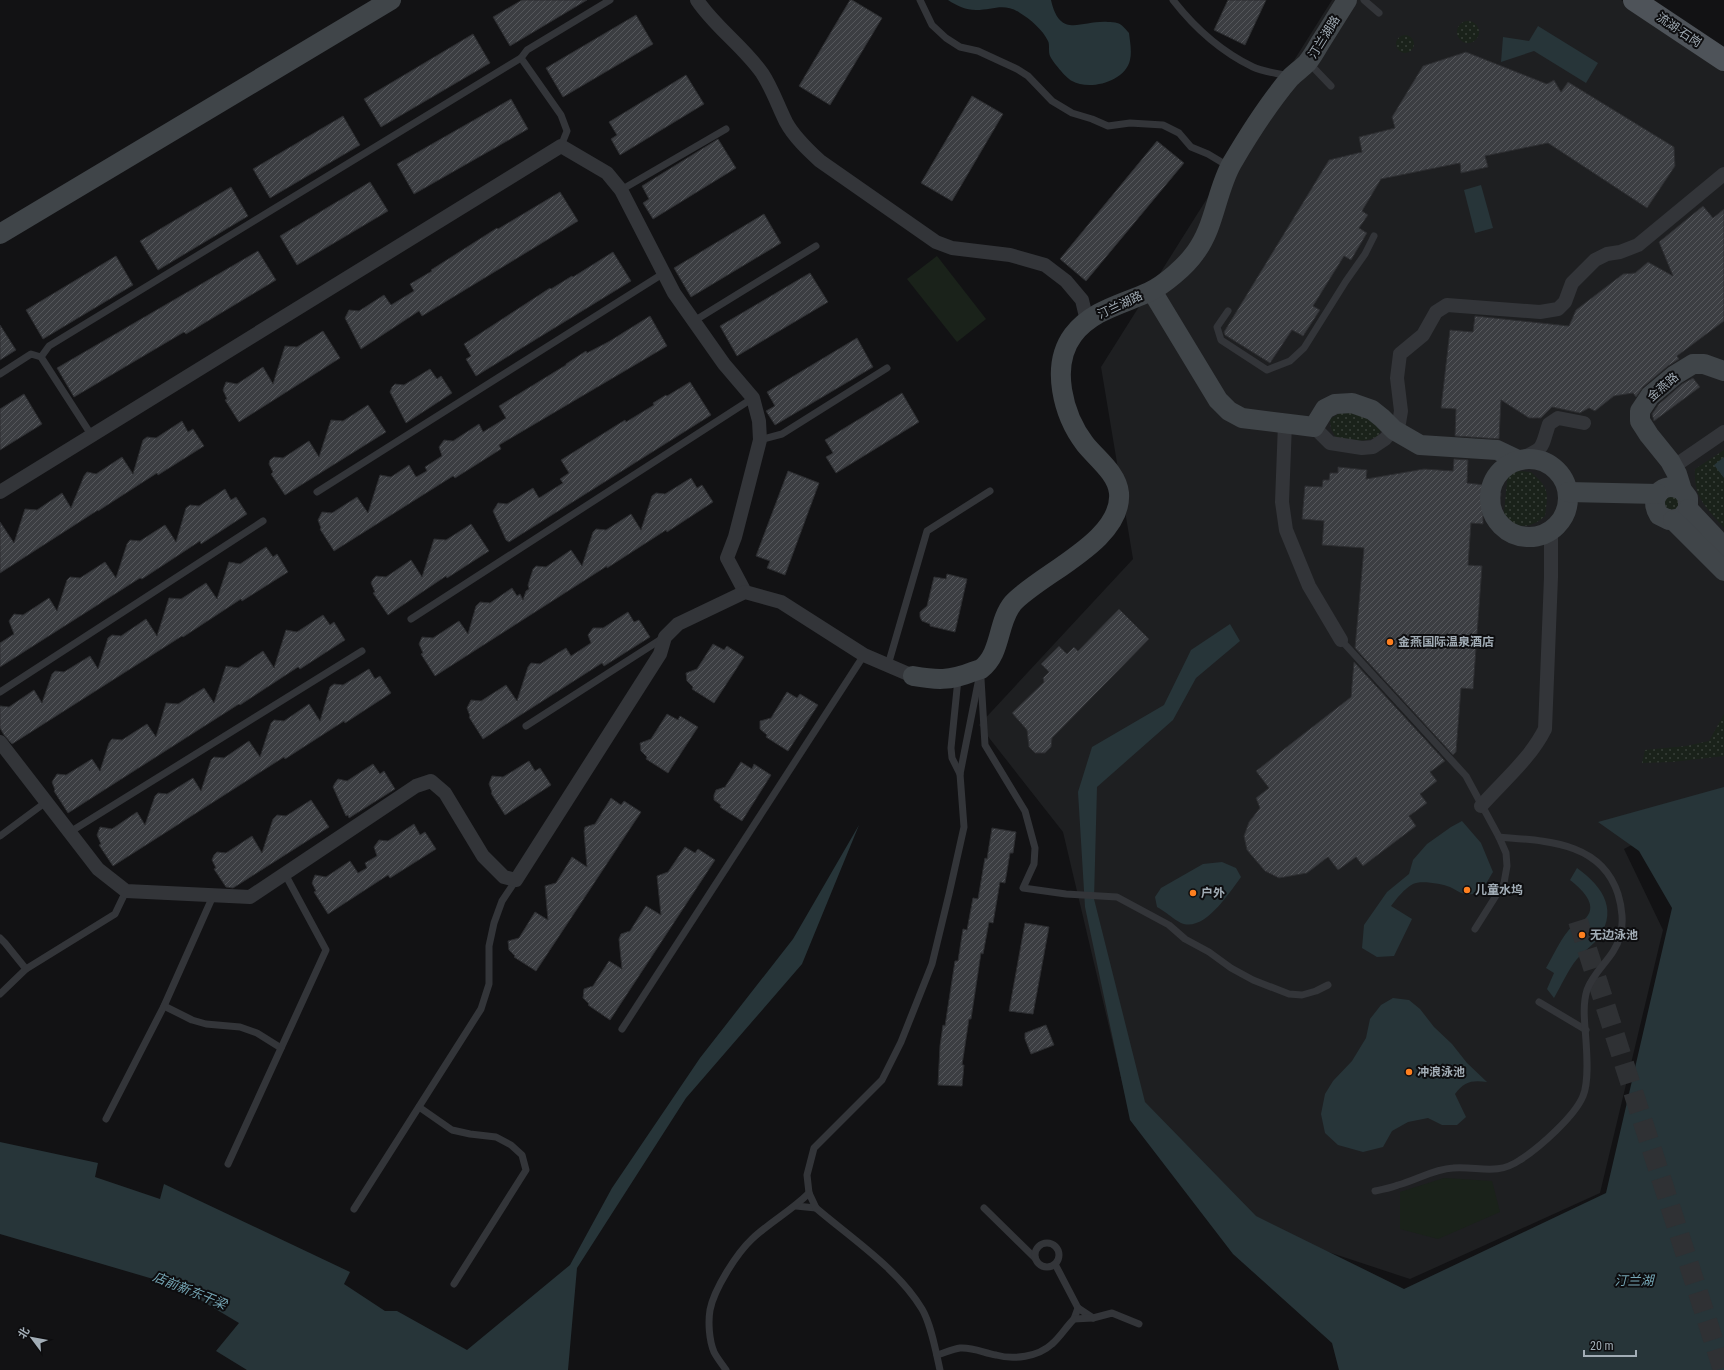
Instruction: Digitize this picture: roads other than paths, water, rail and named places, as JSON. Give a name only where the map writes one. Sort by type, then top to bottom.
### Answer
[{"type":"main road","name":"流湖-石岗","points":[[1634,0],[1724,60]]},
{"type":"street","points":[[0,234],[391,0]]},
{"type":"street","points":[[697,0],[709,17],[738,46],[761,73],[787,123],[807,150],[820,161],[936,242],[952,248],[1010,255],[1045,265],[1066,281],[1082,300],[1088,321]]},
{"type":"street","name":"汀兰湖路","points":[[913,676],[936,680],[958,678],[980,669],[995,651],[1002,622],[1013,604],[1032,587],[1061,568],[1092,542],[1112,522],[1119,505],[1119,490],[1112,474],[1084,443],[1066,407],[1061,382],[1063,356],[1073,335],[1088,321],[1107,308],[1152,291],[1176,272],[1196,253],[1209,229],[1221,188],[1230,168],[1265,111],[1291,77],[1308,62],[1347,0]]},
{"type":"street","points":[[0,492],[561,146],[607,173],[621,190],[674,292],[724,364],[753,398],[759,421],[760,440],[735,537],[727,558],[745,592]]},
{"type":"street","points":[[1152,291],[1218,400],[1229,411],[1242,418],[1314,426],[1330,443],[1362,448],[1373,447],[1385,439],[1399,423],[1401,411],[1397,378],[1400,354],[1423,335],[1436,312],[1447,305],[1540,312],[1558,309],[1565,302],[1572,283],[1595,260],[1607,254],[1620,252],[1638,245],[1724,174]]},
{"type":"street","name":"金燕路","points":[[1675,473],[1667,479],[1658,496],[1659,515],[1664,519],[1680,514],[1688,498],[1675,473],[1640,421],[1640,411],[1650,396],[1675,375],[1693,364],[1704,364],[1724,372]]},
{"type":"street","name":"金燕路","points":[[1675,473],[1668,443],[1647,419],[1651,405],[1678,382],[1697,371],[1706,370],[1724,385]]},
{"type":"street","points":[[1314,426],[1325,409],[1335,404],[1352,403],[1372,410],[1394,430],[1420,445],[1496,450],[1518,460],[1531,459],[1544,462],[1555,469],[1564,479],[1568,496],[1566,513],[1560,523],[1551,531],[1539,537],[1525,538],[1512,534],[1501,527],[1493,515],[1490,502],[1491,489],[1496,476],[1506,466],[1518,460],[1540,450],[1545,442],[1549,424],[1558,418],[1584,423]]},
{"type":"street","points":[[1285,423],[1282,502],[1286,530],[1309,586],[1341,640]]},
{"type":"street","points":[[1675,473],[1724,432]]},
{"type":"street","points":[[1675,473],[1724,441]]},
{"type":"street","points":[[1568,496],[1658,496]]},
{"type":"street","name":"金燕路","points":[[1680,514],[1724,547]]},
{"type":"street","name":"金燕路","points":[[1680,514],[1724,571]]},
{"type":"street","points":[[1481,806],[1525,759],[1538,742],[1545,729],[1551,577],[1551,531]]},
{"type":"street","points":[[0,742],[98,869],[126,891],[250,897],[416,786],[431,781],[445,793],[483,856],[504,877],[516,880],[660,654],[665,637],[678,624],[745,592],[782,602],[864,655],[913,676]]},
{"type":"lane","points":[[41,357],[49,346],[521,58],[527,50],[610,0]]},
{"type":"lane","points":[[920,0],[932,25],[946,38],[960,46],[978,51],[1017,69],[1028,76],[1052,100],[1072,113],[1108,126],[1130,123],[1164,124],[1179,133],[1191,147],[1208,154],[1230,168]]},
{"type":"lane","points":[[1173,0],[1192,22],[1221,47],[1254,67],[1291,77]]},
{"type":"lane","points":[[1364,0],[1379,13]]},
{"type":"lane","points":[[521,58],[562,115],[567,131],[561,146]]},
{"type":"lane","points":[[1308,62],[1331,86]]},
{"type":"lane","points":[[621,190],[726,129]]},
{"type":"lane","points":[[1228,311],[1217,327],[1221,340],[1267,370],[1290,361],[1304,348],[1346,281],[1365,254],[1374,236]]},
{"type":"lane","points":[[694,321],[816,246]]},
{"type":"lane","points":[[317,492],[664,274]]},
{"type":"lane","points":[[0,374],[31,354],[41,357],[92,436]]},
{"type":"lane","points":[[760,440],[782,434],[887,368]]},
{"type":"lane","points":[[411,619],[753,398]]},
{"type":"lane","points":[[888,665],[927,531],[990,491]]},
{"type":"lane","points":[[0,692],[263,521]]},
{"type":"lane","points":[[526,726],[665,637]]},
{"type":"lane","points":[[1341,640],[1466,776],[1499,837],[1506,853],[1507,866],[1504,883],[1475,929]]},
{"type":"lane","points":[[70,832],[362,651]]},
{"type":"lane","points":[[622,1029],[864,655]]},
{"type":"lane","points":[[940,1370],[934,1342],[922,1309],[894,1273],[816,1208],[809,1193],[807,1176],[814,1148],[882,1080],[901,1042],[932,964],[964,827],[960,774],[980,669]]},
{"type":"lane","points":[[980,669],[985,745],[1025,811],[1035,848],[1034,864],[1023,888],[1066,894],[1117,897],[1169,925],[1185,938],[1209,952],[1230,968],[1253,980],[1289,994],[1302,995],[1316,991],[1328,985]]},
{"type":"lane","points":[[958,678],[950,748],[952,758],[960,774]]},
{"type":"lane","points":[[0,836],[46,802]]},
{"type":"lane","points":[[1375,1192],[1398,1186],[1440,1170],[1453,1168],[1491,1170],[1505,1168],[1520,1160],[1549,1136],[1574,1110],[1584,1095],[1587,1068],[1585,1007],[1587,990],[1610,957],[1620,936],[1622,919],[1620,903],[1614,884],[1604,869],[1579,850],[1555,842],[1499,837]]},
{"type":"lane","points":[[228,1164],[326,950],[285,874]]},
{"type":"lane","points":[[354,1210],[481,1009],[489,984],[489,946],[494,923],[502,901],[516,880]]},
{"type":"lane","points":[[0,994],[26,969],[115,914],[126,891]]},
{"type":"lane","points":[[106,1119],[164,1006],[212,896]]},
{"type":"lane","points":[[0,938],[5,942],[26,969]]},
{"type":"lane","points":[[1539,1002],[1586,1030]]},
{"type":"lane","points":[[164,1006],[199,1022],[240,1027],[257,1033],[281,1048]]},
{"type":"lane","points":[[419,1107],[452,1130],[496,1137],[511,1145],[522,1155],[526,1170],[454,1284]]},
{"type":"lane","points":[[726,1370],[714,1352],[709,1331],[710,1309],[716,1293],[728,1271],[743,1249],[759,1233],[796,1206],[809,1193]]},
{"type":"lane","points":[[796,1206],[816,1208]]},
{"type":"lane","points":[[984,1208],[1035,1258],[1037,1262],[1043,1266],[1047,1267],[1055,1264],[1059,1254],[1056,1247],[1049,1243],[1039,1247],[1035,1254],[1035,1258]]},
{"type":"lane","points":[[1055,1264],[1078,1308],[1093,1318]]},
{"type":"lane","points":[[937,1355],[961,1348],[980,1350],[996,1356],[1024,1356],[1040,1352],[1052,1344],[1074,1319],[1078,1308]]},
{"type":"lane","points":[[1074,1319],[1093,1318],[1112,1313],[1139,1324]]},
{"type":"water","points":[[948,0],[1051,0],[1055,12],[1060,20],[1066,24],[1080,25],[1098,22],[1115,22],[1124,27],[1129,33],[1131,50],[1130,60],[1127,68],[1114,79],[1097,85],[1079,84],[1069,79],[1054,62],[1050,56],[1049,43],[1046,37],[1028,18],[1009,8],[998,7],[976,10],[958,6]]},
{"type":"water","points":[[1538,26],[1598,63],[1586,83],[1534,51],[1501,62],[1503,37],[1529,41]]},
{"type":"water","points":[[1481,185],[1493,228],[1475,233],[1464,190]]},
{"type":"water","points":[[1724,457],[1724,478],[1714,465]]},
{"type":"water","name":"汀兰湖","points":[[1230,624],[1240,641],[1196,678],[1173,720],[1097,787],[1094,899],[1145,1102],[1256,1216],[1404,1289],[1606,1193],[1672,908],[1639,851],[1598,822],[1724,787],[1724,1370],[1339,1370],[1332,1343],[1233,1254],[1130,1120],[1085,907],[1078,792],[1092,747],[1164,705],[1191,650]]},
{"type":"water","name":"儿童水坞","points":[[1462,821],[1481,843],[1493,872],[1485,885],[1477,893],[1463,894],[1450,887],[1437,884],[1421,882],[1413,884],[1398,897],[1391,906],[1412,919],[1394,956],[1377,957],[1362,948],[1364,925],[1387,892],[1409,874],[1413,860],[1427,844]]},
{"type":"water","name":"店前新东干梁","points":[[859,825],[802,964],[686,1098],[577,1268],[568,1370],[247,1370],[216,1351],[239,1323],[177,1286],[0,1234],[0,1142],[98,1163],[95,1177],[160,1199],[164,1184],[350,1272],[344,1284],[385,1311],[397,1311],[467,1350],[570,1265],[612,1188],[700,1058],[793,939]]},
{"type":"water","name":"户外","points":[[1222,862],[1236,868],[1241,877],[1223,901],[1207,917],[1190,925],[1181,923],[1157,907],[1155,897],[1161,888],[1203,864]]},
{"type":"water","name":"无边泳池","points":[[1577,868],[1587,875],[1601,892],[1606,901],[1607,921],[1603,931],[1595,942],[1574,963],[1554,998],[1547,989],[1554,973],[1546,968],[1568,931],[1584,920],[1589,913],[1590,907],[1587,897],[1579,887],[1570,880]]},
{"type":"water","name":"冲浪泳池","points":[[1393,998],[1409,1000],[1420,1009],[1434,1027],[1452,1044],[1467,1063],[1487,1082],[1469,1082],[1462,1086],[1455,1094],[1466,1117],[1457,1125],[1442,1125],[1428,1118],[1408,1122],[1392,1131],[1383,1147],[1363,1152],[1338,1145],[1325,1133],[1321,1114],[1325,1094],[1333,1081],[1352,1061],[1366,1038],[1370,1019],[1381,1005]]},
{"type":"tunnel","points":[[1578,921],[1723,1370]]},
{"type":"place","name":"金燕国际温泉酒店","points":[[1390,642]]},
{"type":"place","name":"儿童水坞","points":[[1467,890]]},
{"type":"place","name":"户外","points":[[1193,893]]},
{"type":"place","name":"无边泳池","points":[[1582,935]]},
{"type":"place","name":"冲浪泳池","points":[[1409,1072]]}]
